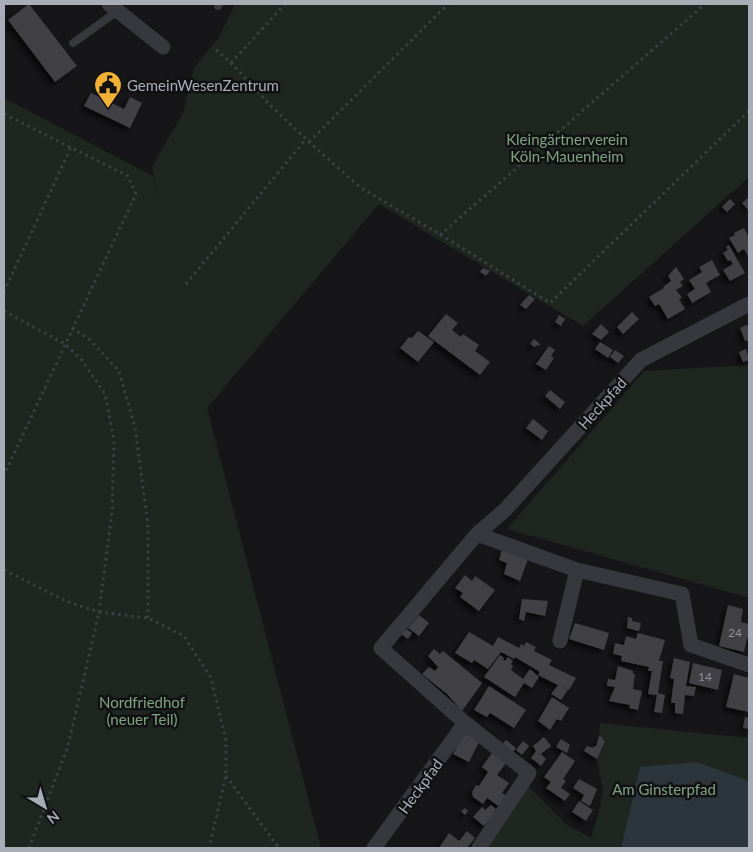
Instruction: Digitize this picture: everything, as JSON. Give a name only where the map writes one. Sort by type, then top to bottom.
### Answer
[{"type":"street","points":[[113,7],[163,47]]},
{"type":"street","name":"Heckpfad","points":[[479,848],[529,773],[465,723],[381,648],[478,534],[505,510],[641,360],[749,304]]},
{"type":"street","points":[[478,534],[577,570],[682,594],[691,645],[749,665]]},
{"type":"street","points":[[560,641],[577,570]]},
{"type":"street","name":"Heckpfad","points":[[374,848],[465,723]]},
{"type":"lane","points":[[73,43],[112,15],[113,7]]},
{"type":"path","points":[[231,63],[285,4]]},
{"type":"path","points":[[186,284],[307,141],[448,4]]},
{"type":"path","points":[[440,234],[705,4]]},
{"type":"path","points":[[216,50],[307,141],[361,188],[440,234],[550,303],[749,111]]},
{"type":"path","points":[[4,114],[128,176],[136,194],[4,475]]},
{"type":"path","points":[[4,292],[71,148]]},
{"type":"path","points":[[4,311],[64,344],[82,359],[105,394],[114,441],[112,512],[99,612],[68,746],[29,848]]},
{"type":"path","points":[[72,328],[90,340],[119,371],[135,427],[148,526],[148,618]]},
{"type":"path","points":[[4,570],[68,602],[99,612],[148,618],[184,636],[211,678],[226,741],[226,775],[209,848]]},
{"type":"path","points":[[226,775],[279,848]]},
{"type":"green space","points":[[235,4],[749,4],[749,177],[583,326],[379,204],[207,408],[321,848],[4,848],[4,98],[153,176],[159,199],[152,167],[183,113],[194,68],[219,37]]},
{"type":"green space","points":[[749,365],[749,598],[507,529],[644,371]]},
{"type":"green space","name":"Am Ginsterpfad","points":[[600,723],[749,738],[749,848],[479,848],[527,785],[566,824],[591,838],[603,790],[597,759],[605,741],[599,736]]},
{"type":"shaded area","points":[[697,762],[749,781],[749,848],[621,848],[640,767]]},
{"type":"building","points":[[29,4],[77,66],[55,82],[8,20]]},
{"type":"building","points":[[91,93],[124,109],[130,97],[142,103],[130,128],[84,106]]},
{"type":"building","points":[[749,197],[749,211],[742,203]]},
{"type":"building","points":[[730,199],[735,204],[727,212],[722,207]]},
{"type":"building","points":[[744,228],[749,238],[749,258],[744,249],[738,253],[729,238]]},
{"type":"building","points":[[729,245],[745,273],[730,281],[723,270],[733,264],[730,260],[728,261],[723,253],[728,250],[726,247]]},
{"type":"building","points":[[712,260],[720,275],[706,283],[711,292],[692,303],[687,294],[695,289],[689,280],[702,272],[699,267]]},
{"type":"building","points":[[676,267],[684,279],[680,282],[683,286],[676,290],[682,298],[679,299],[685,309],[668,319],[659,304],[655,306],[649,297],[664,288],[671,281],[668,276]]},
{"type":"building","points":[[483,268],[490,271],[486,276],[480,272]]},
{"type":"building","points":[[529,295],[535,299],[526,309],[520,305]]},
{"type":"building","points":[[632,312],[639,319],[623,334],[617,327]]},
{"type":"building","points":[[446,314],[458,323],[452,330],[461,337],[463,334],[479,345],[475,351],[490,362],[480,375],[428,336]]},
{"type":"building","points":[[559,315],[565,319],[561,326],[555,322]]},
{"type":"building","points":[[601,324],[609,332],[601,340],[592,334]]},
{"type":"building","points":[[746,325],[749,326],[749,345],[747,340],[745,341],[740,328]]},
{"type":"building","points":[[418,331],[434,342],[418,362],[400,348],[409,337],[412,338]]},
{"type":"building","points":[[534,339],[540,344],[539,346],[535,347],[530,344]]},
{"type":"building","points":[[600,342],[613,350],[608,358],[595,349]]},
{"type":"building","points":[[549,346],[555,350],[551,356],[554,358],[546,370],[536,364]]},
{"type":"building","points":[[746,349],[749,360],[743,362],[739,352]]},
{"type":"building","points":[[615,350],[624,356],[618,363],[610,357]]},
{"type":"building","points":[[550,390],[565,402],[560,409],[545,396]]},
{"type":"building","points":[[533,419],[548,431],[542,440],[526,428]]},
{"type":"building","points":[[502,550],[528,559],[520,581],[504,574],[507,563],[499,560]]},
{"type":"building","points":[[465,575],[472,581],[475,576],[495,590],[479,611],[460,597],[463,593],[455,588]]},
{"type":"building","points":[[522,599],[548,601],[545,616],[526,612],[524,621],[519,619]]},
{"type":"building","points":[[728,605],[743,609],[741,622],[749,624],[749,638],[747,638],[744,652],[719,646]]},
{"type":"building","points":[[419,615],[429,623],[419,636],[408,628]]},
{"type":"building","points":[[628,617],[632,618],[632,621],[641,623],[639,631],[627,628]]},
{"type":"building","points":[[575,623],[609,633],[604,650],[569,639]]},
{"type":"building","points":[[405,628],[412,633],[408,639],[401,634]]},
{"type":"building","points":[[469,632],[493,646],[498,637],[519,648],[521,644],[524,646],[526,642],[536,647],[534,651],[552,660],[549,665],[576,678],[569,690],[562,686],[568,690],[561,700],[551,694],[558,685],[538,675],[540,672],[515,657],[514,659],[501,652],[488,669],[474,660],[472,663],[455,653]]},
{"type":"building","points":[[638,633],[665,640],[659,661],[663,661],[658,693],[665,695],[662,713],[654,712],[657,695],[648,694],[652,671],[648,671],[649,667],[621,661],[622,656],[613,654],[615,643],[624,645],[626,636],[636,639]]},
{"type":"building","points":[[434,649],[440,654],[443,651],[482,683],[462,711],[447,694],[422,674],[429,667],[435,671],[438,667],[428,656]]},
{"type":"building","points":[[500,655],[505,661],[508,657],[513,661],[511,670],[523,679],[530,669],[539,677],[532,688],[524,683],[515,697],[484,677]]},
{"type":"building","points":[[674,658],[690,662],[686,686],[696,687],[694,696],[685,695],[683,714],[675,713],[675,703],[671,703],[674,679],[670,678]]},
{"type":"building","points":[[693,663],[722,670],[718,690],[689,683]]},
{"type":"building","points":[[618,666],[633,671],[633,674],[635,674],[633,689],[642,691],[638,710],[629,708],[630,705],[609,701],[615,687],[607,686],[608,679],[615,680]]},
{"type":"building","points":[[734,674],[749,678],[749,712],[726,707]]},
{"type":"building","points":[[489,686],[526,710],[514,728],[490,713],[487,717],[474,710]]},
{"type":"building","points":[[552,697],[569,708],[561,721],[557,719],[550,730],[538,721]]},
{"type":"building","points":[[745,717],[749,718],[749,729],[743,728]]},
{"type":"building","points":[[465,733],[479,742],[469,762],[453,754]]},
{"type":"building","points":[[599,736],[605,741],[597,759],[584,751],[587,746],[596,747]]},
{"type":"building","points":[[544,737],[551,746],[541,754],[546,759],[541,766],[531,758],[536,751],[533,746]]},
{"type":"building","points":[[561,739],[570,745],[567,753],[556,747]]},
{"type":"building","points":[[506,740],[516,748],[512,753],[502,745]]},
{"type":"building","points":[[523,741],[529,746],[522,755],[516,750]]},
{"type":"building","points":[[562,752],[575,761],[563,779],[566,781],[561,788],[570,794],[565,801],[546,788],[551,782],[544,777]]},
{"type":"building","points":[[492,753],[506,763],[497,775],[509,783],[502,793],[507,796],[500,807],[487,798],[483,804],[473,797],[472,792],[476,785],[479,786],[488,772],[482,767]]},
{"type":"building","points":[[579,779],[597,789],[590,806],[581,801],[584,795],[573,788]]},
{"type":"building","points":[[579,801],[593,810],[586,821],[572,812]]},
{"type":"building","points":[[491,805],[497,810],[484,826],[473,817],[482,807],[485,810]]},
{"type":"building","points":[[465,808],[468,811],[465,815],[461,811]]},
{"type":"building","points":[[467,831],[475,838],[467,848],[439,848],[449,833],[459,841]]},
{"type":"place","name":"GemeinWesenZentrum","points":[[108,109]]},
{"type":"park label","name":"Kleingärtnerverein Köln-Mauenheim","points":[[567,148]]},
{"type":"park label","name":"Nordfriedhof (neuer Teil)","points":[[142,710]]}]
